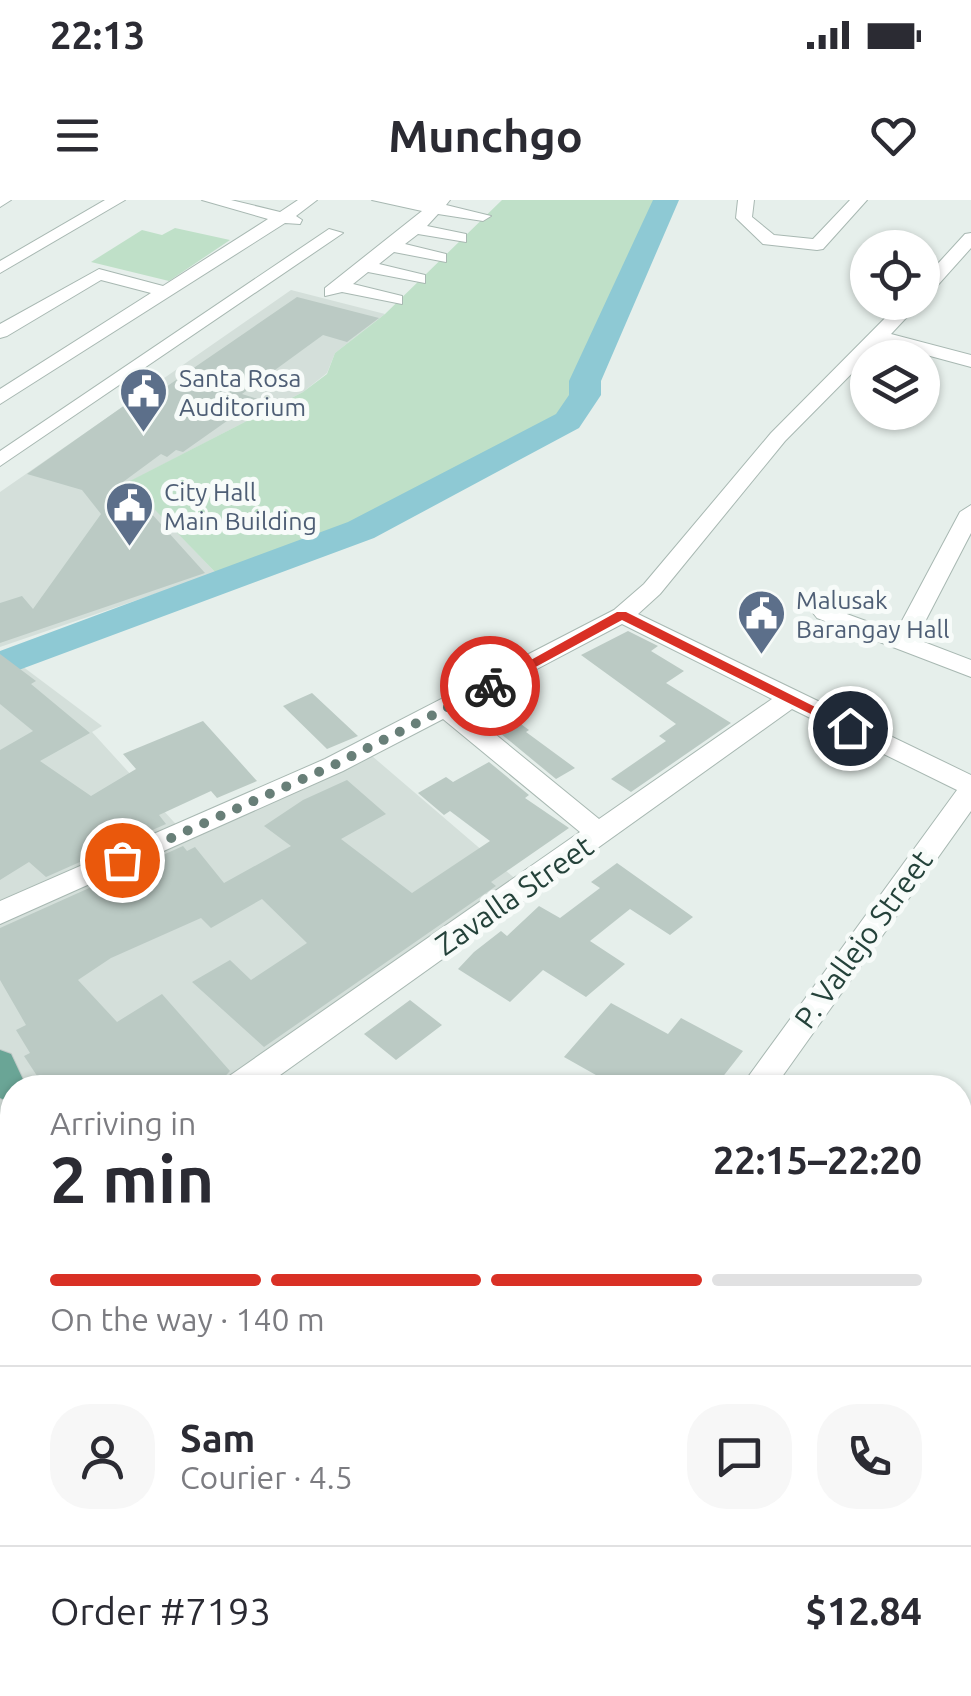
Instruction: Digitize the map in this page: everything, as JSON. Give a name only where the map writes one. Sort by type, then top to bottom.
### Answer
[{"type":"street","points":[[0,268],[117,200]]},
{"type":"street","points":[[0,460],[335,233],[210,200]]},
{"type":"street","points":[[0,398],[310,200]]},
{"type":"street","points":[[380,200],[437,204],[483,216]]},
{"type":"street","points":[[746,200],[744,218],[768,240],[817,245],[859,200]]},
{"type":"street","points":[[396,300],[334,289],[416,228],[437,204]]},
{"type":"street","points":[[416,228],[460,238]]},
{"type":"street","points":[[940,272],[971,238]]},
{"type":"street","points":[[391,246],[440,258]]},
{"type":"street","points":[[365,266],[419,279]]},
{"type":"street","points":[[0,332],[99,274],[167,292]]},
{"type":"street","points":[[0,913],[334,765],[622,614],[652,589],[778,437],[895,320]]},
{"type":"street","points":[[879,337],[971,361]]},
{"type":"street","points":[[32,377],[96,396]]},
{"type":"street","points":[[902,643],[971,512]]},
{"type":"street","points":[[825,613],[971,669]]},
{"type":"street","points":[[622,614],[971,788]]},
{"type":"street","name":"Zavalla Street","points":[[256,1075],[789,699]]},
{"type":"street","points":[[447,709],[601,835]]},
{"type":"street","name":"P. Vallejo Street","points":[[765,1075],[971,788]]},
{"type":"shaded area","points":[[291,290],[385,314],[335,353],[327,373],[303,392],[129,482],[216,573],[0,647],[0,492]]},
{"type":"shaded area","points":[[18,663],[102,726],[92,732],[183,832],[365,750],[525,887],[254,1075],[0,1075],[0,669]]},
{"type":"green space","points":[[502,200],[659,200],[587,358],[574,375],[571,395],[558,418],[432,491],[216,573],[128,482],[303,392],[327,374],[335,353],[385,314]]},
{"type":"green space","points":[[175,228],[230,240],[169,281],[91,262],[142,230],[162,235]]},
{"type":"building","points":[[297,297],[379,318],[347,342],[323,335],[242,394],[258,399],[183,452],[176,450],[167,457],[161,454],[123,482],[205,573],[0,643],[0,603],[22,596],[33,609],[101,514],[82,490],[27,474],[152,386],[163,389]]},
{"type":"building","points":[[628,631],[658,646],[651,651],[684,671],[666,683],[731,723],[631,792],[611,779],[666,741],[659,736],[676,724],[581,655]]},
{"type":"building","points":[[0,654],[36,681],[31,684],[90,733],[40,761],[91,796],[136,769],[123,754],[203,721],[257,781],[217,798],[211,791],[159,815],[166,824],[46,877],[29,862],[0,880],[0,750],[33,731],[0,704]]},
{"type":"building","points":[[312,693],[358,736],[327,749],[283,706]]},
{"type":"building","points":[[495,705],[575,768],[556,779],[478,715]]},
{"type":"building","points":[[489,762],[529,795],[525,798],[569,828],[491,882],[496,886],[264,1047],[192,982],[230,960],[251,980],[307,943],[262,899],[211,928],[201,918],[111,958],[78,980],[117,1022],[162,994],[230,1071],[226,1075],[36,1075],[24,1056],[30,1053],[16,1030],[26,1025],[0,980],[0,928],[183,846],[187,851],[195,847],[224,883],[291,846],[264,826],[303,800],[347,780],[386,814],[341,839],[412,893],[490,841],[450,811],[444,815],[418,793],[446,777],[453,782]]},
{"type":"building","points":[[617,863],[693,917],[670,935],[630,909],[590,941],[625,964],[586,997],[543,970],[510,1002],[458,969],[501,931],[507,936],[539,906],[560,918],[600,888],[591,882]]},
{"type":"building","points":[[410,1000],[442,1025],[396,1060],[364,1034]]},
{"type":"building","points":[[611,1003],[668,1034],[681,1018],[743,1051],[724,1075],[596,1075],[564,1057]]},
{"type":"waterway","points":[[0,665],[361,530],[568,421],[585,395],[585,381],[666,200]]},
{"type":"way so far","points":[[122,860],[334,765],[490,686]]},
{"type":"place","name":"Santa Rosa Auditorium","points":[[144,434]]},
{"type":"place","name":"City Hall Main Building","points":[[129,548]]},
{"type":"place","name":"Malusak Barangay Hall","points":[[761,656]]},
{"type":"route","points":[[490,686],[622,614],[850,728]]}]
